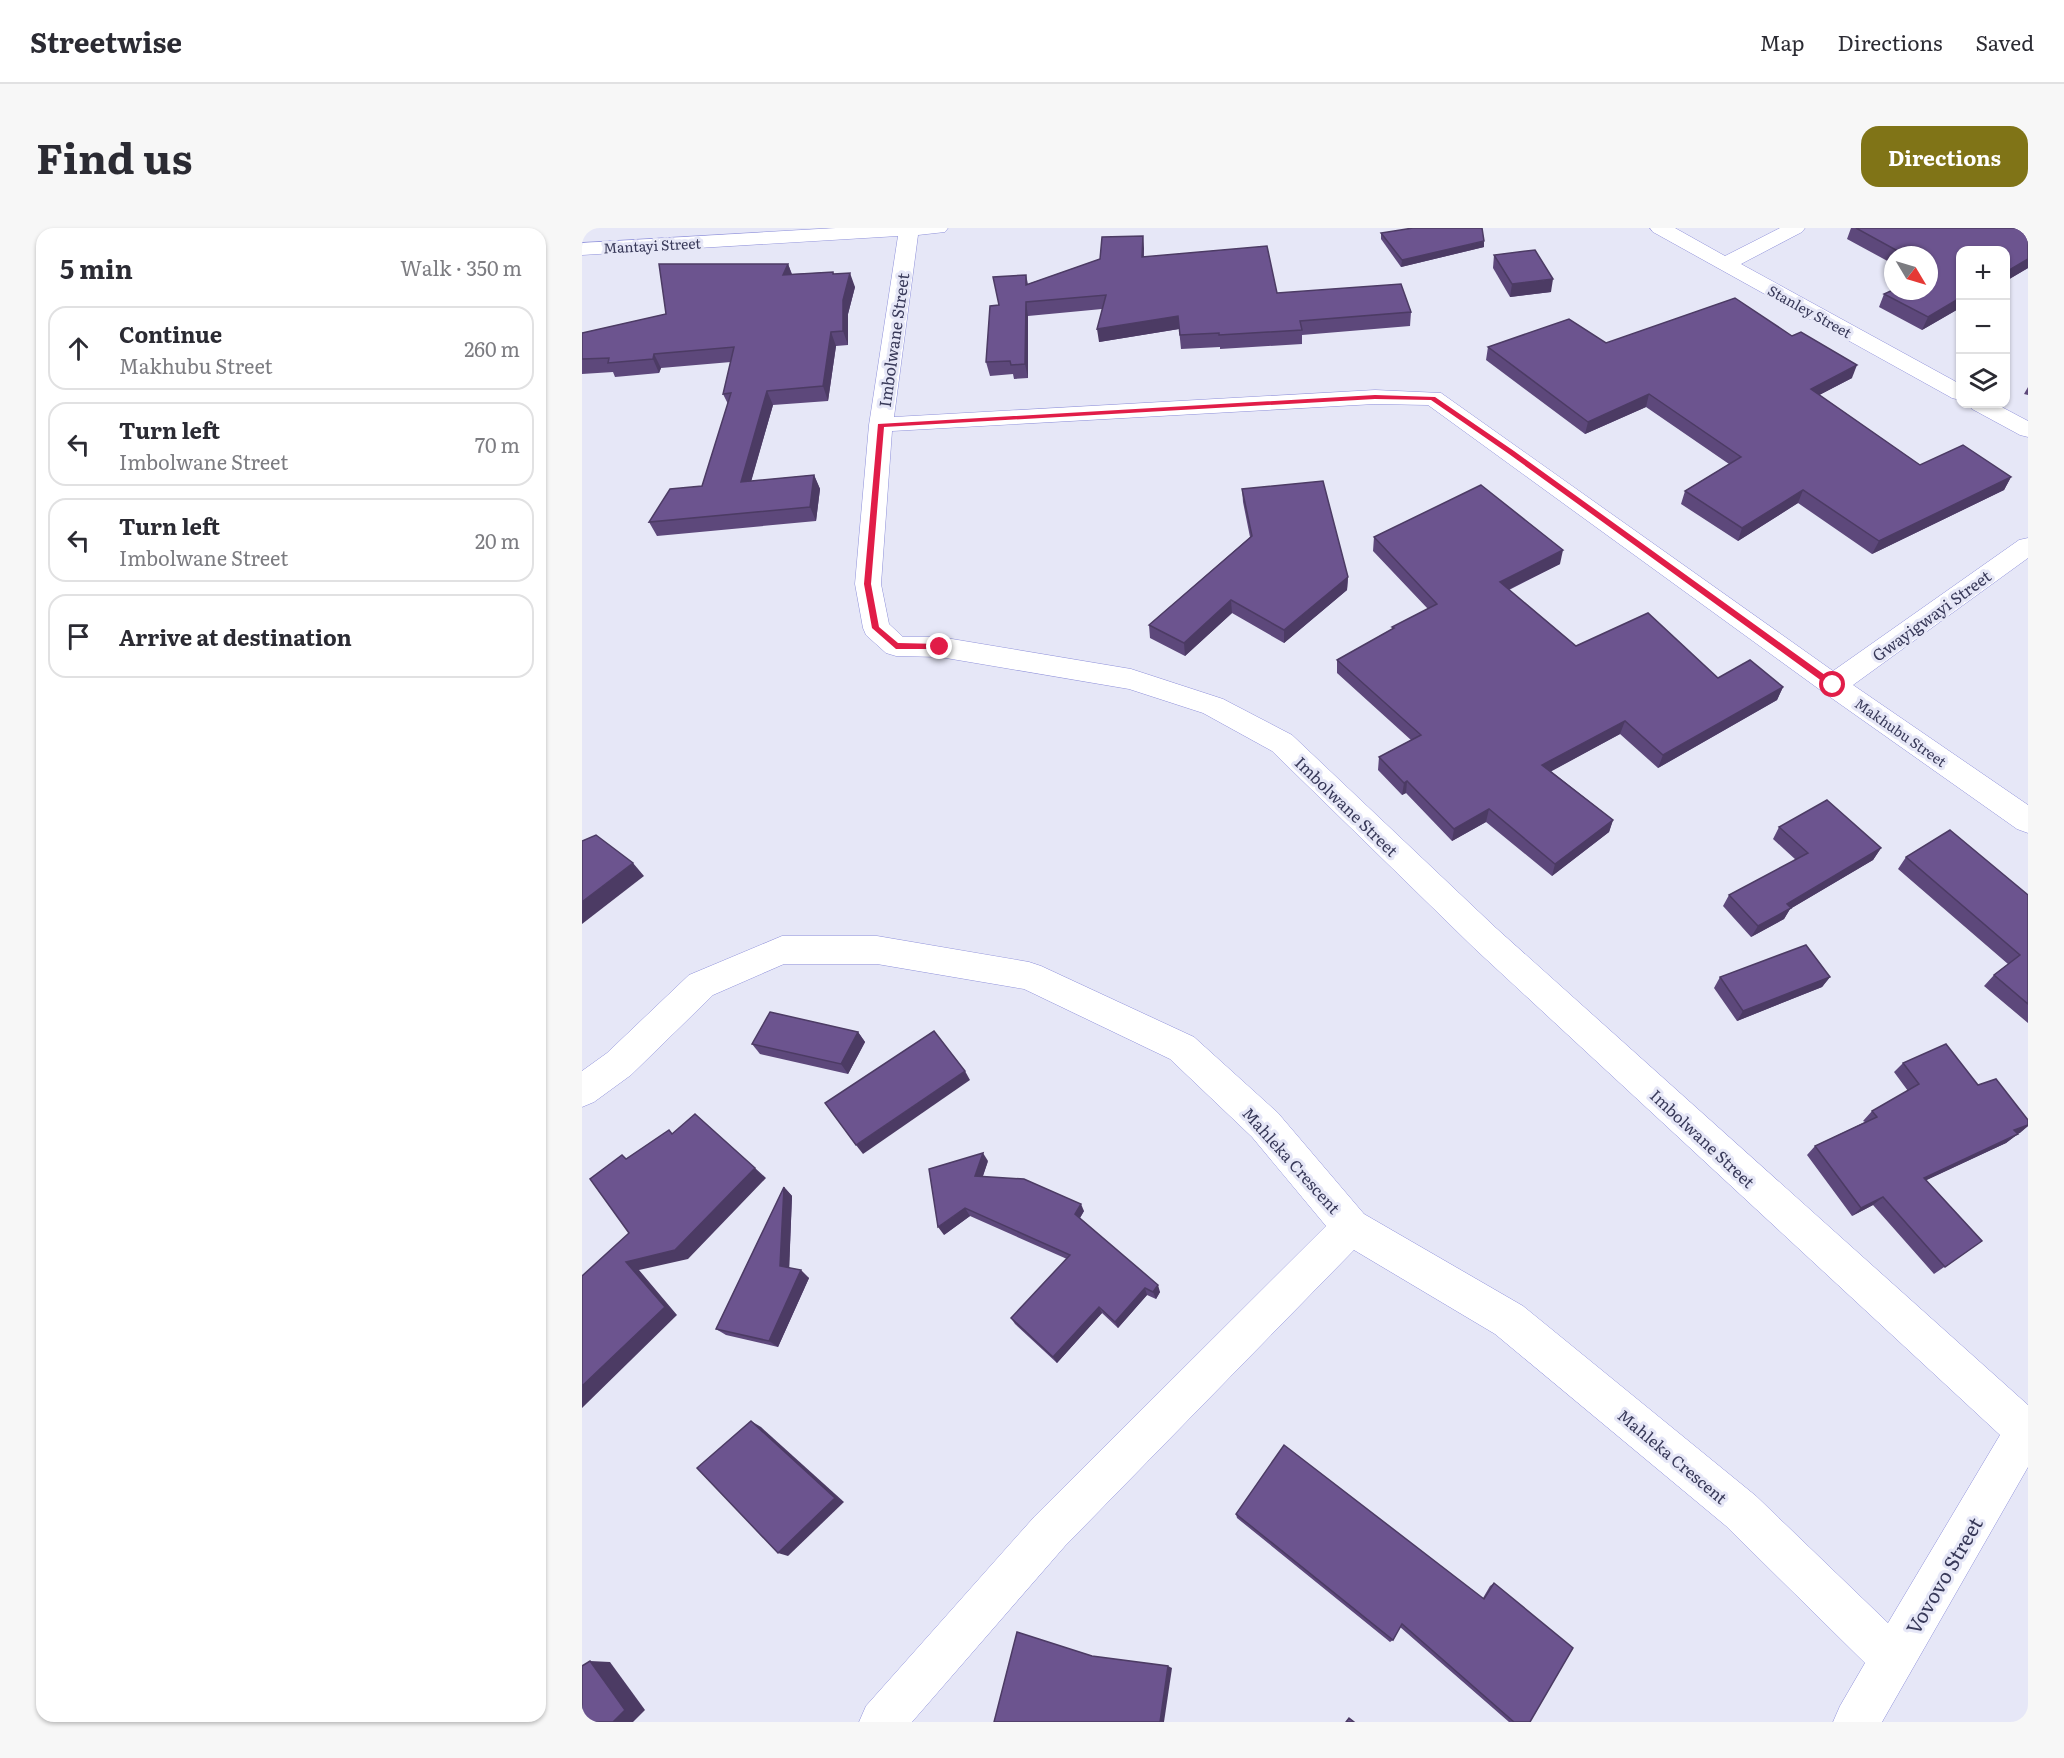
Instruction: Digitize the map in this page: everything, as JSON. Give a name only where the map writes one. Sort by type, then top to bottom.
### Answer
[{"type":"street","name":"Mantayi Street","points":[[582,249],[919,228]]},
{"type":"street","name":"Imbolwane Street","points":[[919,228],[881,425],[867,584],[876,628],[896,646],[940,647],[1131,680],[1213,706],[1282,744],[1485,938],[2027,1429]]},
{"type":"street","name":"Stanley Street","points":[[1660,228],[1956,391]]},
{"type":"street","points":[[1725,264],[1795,228]]},
{"type":"street","name":"Makhubu Street","points":[[881,425],[1375,397],[1433,398],[1512,452],[1833,685],[2028,821]]},
{"type":"street","points":[[1987,408],[2028,430]]},
{"type":"street","name":"Gwayigwayi Street","points":[[1833,685],[2028,546]]},
{"type":"street","name":"Mahleka Crescent","points":[[582,1091],[619,1064],[701,985],[782,950],[878,950],[1029,975],[1182,1048],[1265,1125],[1351,1227],[1509,1320],[1741,1511],[1894,1660]]},
{"type":"street","points":[[882,1722],[1050,1531],[1351,1227]]},
{"type":"street","name":"Vovovo Street","points":[[1856,1722],[2027,1429]]},
{"type":"building","points":[[1413,228],[1482,228],[1484,241],[1402,260],[1381,233]]},
{"type":"building","points":[[1856,228],[2028,228],[2028,259],[2010,270],[2010,246],[1956,246],[1956,300],[1928,317],[1895,300],[1938,300],[1938,246],[1889,246]]},
{"type":"building","points":[[1143,236],[1142,257],[1267,246],[1277,293],[1401,284],[1411,312],[1300,321],[1302,330],[1180,335],[1178,316],[1097,329],[1106,295],[1026,302],[1025,364],[1011,365],[1010,361],[986,362],[990,306],[999,305],[993,277],[1026,275],[1026,285],[1100,259],[1102,237]]},
{"type":"building","points":[[1535,250],[1553,279],[1512,284],[1494,255]]},
{"type":"building","points":[[659,264],[788,264],[783,275],[850,273],[843,300],[843,331],[831,332],[823,386],[767,391],[741,482],[814,475],[810,507],[649,522],[670,489],[702,486],[731,393],[723,394],[734,347],[654,354],[653,359],[608,363],[609,358],[582,359],[582,333],[666,314]]},
{"type":"building","points":[[1735,298],[1792,336],[1801,332],[1857,365],[1811,389],[1920,465],[1963,445],[2011,477],[1879,541],[1803,490],[1742,528],[1685,491],[1741,457],[1649,394],[1588,422],[1488,347],[1569,319],[1606,343]]},
{"type":"building","points":[[1323,481],[1348,577],[1284,630],[1231,600],[1184,643],[1149,625],[1252,536],[1242,489]]},
{"type":"building","points":[[1481,485],[1563,550],[1500,582],[1576,646],[1648,613],[1718,678],[1750,660],[1783,687],[1663,755],[1625,721],[1542,765],[1613,820],[1555,864],[1489,809],[1454,829],[1407,781],[1404,783],[1379,757],[1421,735],[1337,660],[1394,628],[1392,627],[1437,604],[1374,537]]},
{"type":"building","points":[[1827,800],[1881,848],[1787,904],[1791,908],[1758,926],[1729,895],[1808,853],[1779,827]]},
{"type":"building","points":[[1950,830],[2028,895],[2028,1004],[1994,975],[2020,955],[1906,857]]},
{"type":"building","points":[[596,835],[633,863],[582,902],[582,841]]},
{"type":"building","points":[[1806,945],[1830,977],[1743,1011],[1720,977]]},
{"type":"building","points":[[770,1012],[858,1032],[841,1064],[752,1044]]},
{"type":"building","points":[[934,1031],[965,1071],[856,1145],[825,1103]]},
{"type":"building","points":[[1946,1044],[1978,1085],[1996,1079],[2028,1120],[2028,1125],[2014,1130],[2018,1134],[1924,1178],[1982,1241],[1945,1267],[1883,1197],[1861,1208],[1815,1146],[1877,1117],[1872,1111],[1919,1084],[1903,1063]]},
{"type":"building","points":[[695,1114],[755,1168],[675,1250],[626,1262],[665,1307],[582,1386],[582,1276],[629,1233],[590,1179],[622,1155],[626,1159],[669,1130],[672,1134]]},
{"type":"building","points":[[983,1153],[975,1176],[1024,1179],[1081,1204],[1075,1214],[1158,1285],[1153,1292],[1145,1288],[1115,1322],[1099,1307],[1053,1357],[1011,1318],[1070,1255],[965,1208],[938,1227],[929,1169]]},
{"type":"building","points":[[784,1187],[780,1266],[801,1270],[769,1341],[716,1329]]},
{"type":"building","points":[[751,1421],[835,1498],[778,1553],[697,1468]]},
{"type":"building","points":[[1284,1445],[1484,1599],[1494,1583],[1573,1648],[1530,1722],[1514,1722],[1402,1624],[1393,1640],[1236,1514]]},
{"type":"building","points":[[1017,1632],[1092,1656],[1168,1666],[1160,1722],[994,1722]]},
{"type":"building","points":[[590,1661],[625,1710],[613,1722],[582,1722],[582,1666]]},
{"type":"route","points":[[940,647],[896,646],[876,628],[867,584],[881,425],[1375,397],[1433,398],[1512,452],[1833,685]]}]
